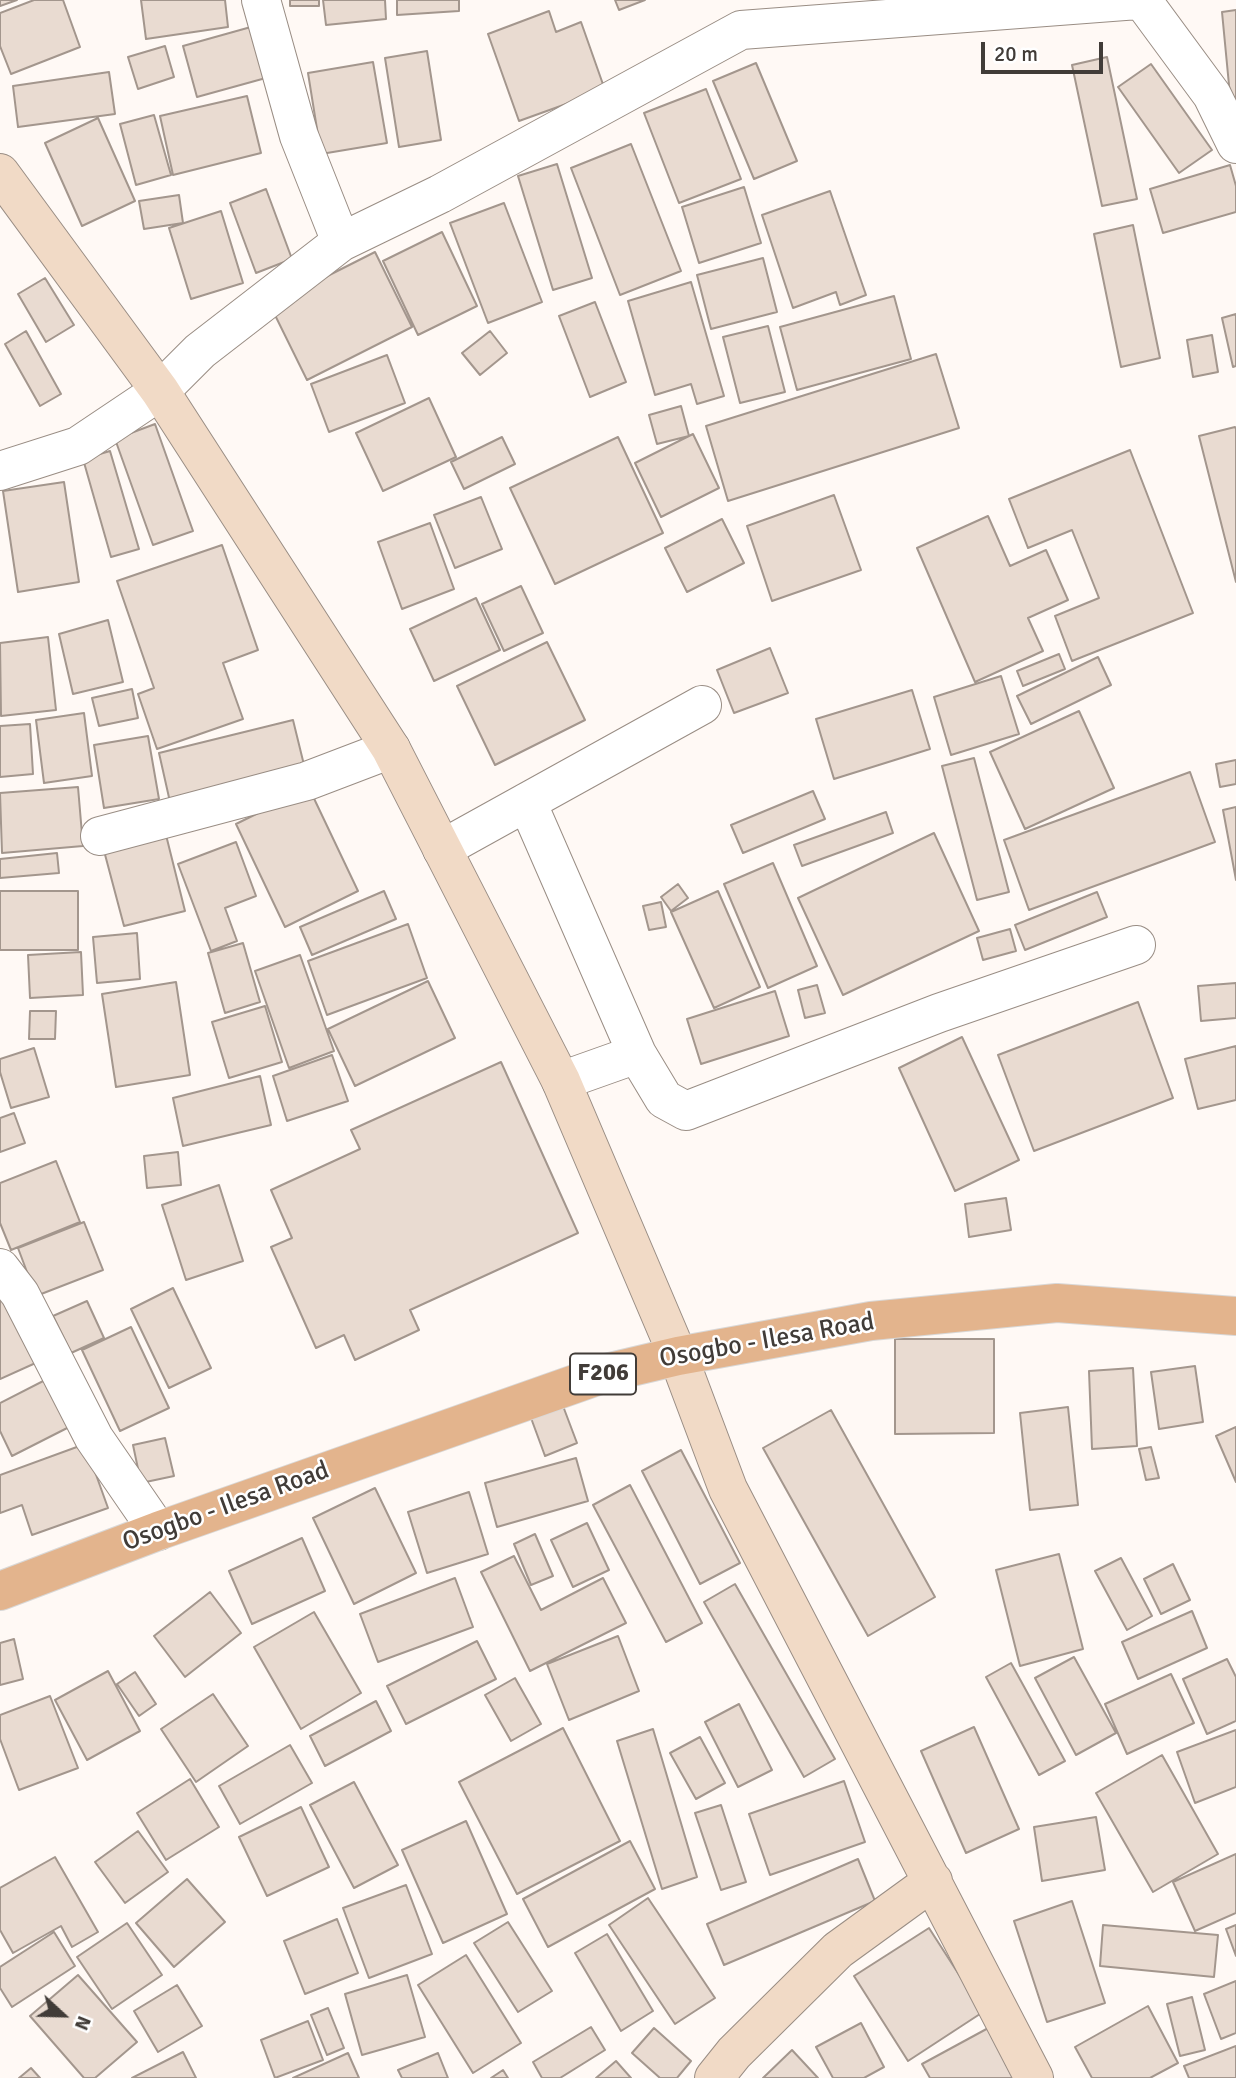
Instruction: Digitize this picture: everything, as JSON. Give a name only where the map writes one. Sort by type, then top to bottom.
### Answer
[{"type":"main road","points":[[0,173],[160,391],[391,749],[561,1081],[678,1356],[728,1489],[1034,2078]]},
{"type":"main road","name":"Osogbo - Ilesa Road","points":[[0,1591],[158,1531],[606,1373],[678,1356],[871,1321],[1056,1303],[1236,1316]]},
{"type":"main road","points":[[714,2078],[734,2053],[838,1950],[933,1881]]},
{"type":"street","points":[[261,0],[299,136],[341,242]]},
{"type":"street","points":[[0,471],[78,446],[160,391],[200,351],[341,242],[440,194],[735,15],[1140,0],[1212,95],[1236,144]]},
{"type":"street","points":[[442,849],[702,705]]},
{"type":"street","points":[[100,836],[307,781],[391,749]]},
{"type":"street","points":[[527,802],[637,1054],[664,1099],[686,1111],[939,1013],[1136,945]]},
{"type":"street","points":[[561,1081],[637,1054]]},
{"type":"street","points":[[0,1268],[20,1294],[94,1438],[158,1531]]},
{"type":"building","points":[[0,0],[17,0],[0,6]]},
{"type":"building","points":[[34,0],[63,0],[80,47],[11,74],[0,46],[0,13]]},
{"type":"building","points":[[141,0],[225,0],[228,27],[146,39]]},
{"type":"building","points":[[290,0],[319,0],[319,6],[290,6]]},
{"type":"building","points":[[323,0],[385,0],[386,19],[326,25]]},
{"type":"building","points":[[397,0],[459,0],[459,11],[397,15]]},
{"type":"building","points":[[615,0],[645,0],[619,10]]},
{"type":"building","points":[[1236,10],[1236,111],[1231,106],[1222,12]]},
{"type":"building","points":[[549,11],[556,32],[581,22],[605,90],[519,121],[488,34]]},
{"type":"building","points":[[258,25],[273,76],[197,97],[183,46]]},
{"type":"building","points":[[165,46],[174,77],[138,89],[128,57]]},
{"type":"building","points":[[427,51],[441,140],[399,147],[385,58]]},
{"type":"building","points":[[1107,57],[1137,199],[1102,206],[1072,65]]},
{"type":"building","points":[[373,62],[387,143],[321,154],[308,73]]},
{"type":"building","points":[[756,63],[797,161],[754,179],[713,81]]},
{"type":"building","points":[[1151,64],[1212,150],[1179,173],[1118,87]]},
{"type":"building","points":[[109,72],[115,114],[18,127],[13,86]]},
{"type":"building","points":[[706,89],[741,179],[679,203],[644,113]]},
{"type":"building","points":[[247,96],[261,153],[173,175],[160,116]]},
{"type":"building","points":[[154,115],[171,175],[136,185],[120,124]]},
{"type":"building","points":[[98,118],[135,201],[82,226],[45,143]]},
{"type":"building","points":[[631,144],[681,271],[620,295],[571,168]]},
{"type":"building","points":[[557,164],[592,278],[553,290],[518,176]]},
{"type":"building","points":[[1230,165],[1236,186],[1236,212],[1163,233],[1150,189]]},
{"type":"building","points":[[744,187],[761,243],[699,263],[682,207]]},
{"type":"building","points":[[266,189],[292,259],[256,273],[230,203]]},
{"type":"building","points":[[830,191],[866,295],[840,305],[836,292],[793,308],[762,215]]},
{"type":"building","points":[[179,195],[183,223],[144,229],[139,201]]},
{"type":"building","points":[[504,203],[542,302],[488,323],[450,223]]},
{"type":"building","points":[[221,211],[243,283],[191,299],[169,228]]},
{"type":"building","points":[[1133,225],[1160,358],[1121,367],[1094,234]]},
{"type":"building","points":[[442,232],[477,306],[418,335],[383,261]]},
{"type":"building","points":[[375,252],[412,327],[307,380],[270,305]]},
{"type":"building","points":[[763,258],[777,312],[711,329],[697,275]]},
{"type":"building","points":[[45,278],[74,325],[46,342],[18,294]]},
{"type":"building","points":[[691,282],[724,396],[697,404],[691,384],[655,395],[628,301]]},
{"type":"building","points":[[894,296],[911,359],[797,390],[780,327]]},
{"type":"building","points":[[595,302],[626,382],[590,397],[559,316]]},
{"type":"building","points":[[1236,314],[1236,366],[1233,367],[1222,318]]},
{"type":"building","points":[[768,326],[785,392],[740,403],[723,337]]},
{"type":"building","points":[[26,331],[61,394],[40,406],[5,344]]},
{"type":"building","points":[[490,331],[507,353],[480,375],[462,353]]},
{"type":"building","points":[[1212,335],[1218,372],[1193,377],[1187,340]]},
{"type":"building","points":[[936,354],[959,428],[728,501],[706,426]]},
{"type":"building","points":[[387,355],[405,403],[329,432],[311,384]]},
{"type":"building","points":[[429,398],[456,457],[383,491],[356,433]]},
{"type":"building","points":[[681,406],[689,436],[657,444],[649,415]]},
{"type":"building","points":[[155,424],[193,531],[153,545],[115,439]]},
{"type":"building","points":[[1235,427],[1236,429],[1236,582],[1199,436]]},
{"type":"building","points":[[693,434],[719,488],[661,517],[635,463]]},
{"type":"building","points":[[502,437],[515,464],[464,489],[451,462]]},
{"type":"building","points":[[618,437],[663,533],[555,584],[510,488]]},
{"type":"building","points":[[1130,450],[1193,613],[1072,661],[1055,616],[1099,598],[1072,530],[1028,548],[1009,499]]},
{"type":"building","points":[[110,451],[139,549],[111,557],[83,459]]},
{"type":"building","points":[[64,482],[79,582],[18,592],[3,491]]},
{"type":"building","points":[[834,495],[861,570],[772,601],[747,526]]},
{"type":"building","points":[[481,497],[502,549],[455,568],[434,515]]},
{"type":"building","points":[[988,516],[1010,566],[1046,550],[1068,600],[1028,618],[1043,651],[975,682],[917,548]]},
{"type":"building","points":[[722,519],[744,563],[687,592],[665,548]]},
{"type":"building","points":[[430,523],[454,589],[402,609],[378,542]]},
{"type":"building","points":[[222,545],[258,650],[223,663],[243,719],[157,749],[138,694],[154,688],[117,581]]},
{"type":"building","points":[[521,586],[543,633],[504,651],[482,604]]},
{"type":"building","points":[[476,598],[500,650],[434,681],[410,629]]},
{"type":"building","points":[[108,620],[123,682],[73,694],[59,634]]},
{"type":"building","points":[[48,637],[56,710],[1,716],[0,643]]},
{"type":"building","points":[[547,642],[585,720],[495,765],[457,686]]},
{"type":"building","points":[[770,648],[788,693],[734,713],[717,670]]},
{"type":"building","points":[[1059,654],[1065,669],[1023,686],[1017,671]]},
{"type":"building","points":[[1098,657],[1111,685],[1031,724],[1017,696]]},
{"type":"building","points":[[1001,676],[1019,734],[951,755],[934,697]]},
{"type":"building","points":[[132,689],[138,718],[99,726],[92,698]]},
{"type":"building","points":[[912,690],[930,749],[834,779],[816,719]]},
{"type":"building","points":[[1079,711],[1114,788],[1025,829],[990,752]]},
{"type":"building","points":[[84,713],[92,776],[44,783],[36,720]]},
{"type":"building","points":[[293,720],[305,769],[170,802],[159,753]]},
{"type":"building","points":[[30,724],[33,774],[0,777],[0,726]]},
{"type":"building","points":[[148,736],[159,799],[104,808],[94,745]]},
{"type":"building","points":[[974,758],[1009,892],[977,900],[942,766]]},
{"type":"building","points":[[1236,760],[1236,784],[1220,787],[1216,764]]},
{"type":"building","points":[[1190,772],[1215,842],[1029,910],[1004,840]]},
{"type":"building","points":[[78,787],[83,846],[2,853],[0,793]]},
{"type":"building","points":[[309,788],[358,891],[285,927],[236,824]]},
{"type":"building","points":[[813,791],[825,819],[743,853],[731,825]]},
{"type":"building","points":[[1236,807],[1236,880],[1223,810]]},
{"type":"building","points":[[886,812],[893,833],[802,866],[794,845]]},
{"type":"building","points":[[165,831],[185,911],[124,926],[103,847]]},
{"type":"building","points":[[934,833],[979,931],[843,995],[798,898]]},
{"type":"building","points":[[236,842],[256,896],[225,908],[237,941],[211,951],[178,864]]},
{"type":"building","points":[[57,853],[59,873],[0,878],[0,859]]},
{"type":"building","points":[[773,863],[817,966],[768,988],[724,884]]},
{"type":"building","points":[[678,884],[688,898],[671,911],[661,897]]},
{"type":"building","points":[[0,891],[78,891],[78,950],[0,950]]},
{"type":"building","points":[[384,891],[396,919],[312,955],[300,927]]},
{"type":"building","points":[[718,891],[760,987],[714,1008],[671,912]]},
{"type":"building","points":[[1097,892],[1107,917],[1025,950],[1015,925]]},
{"type":"building","points":[[661,902],[666,927],[649,930],[643,906]]},
{"type":"building","points":[[408,924],[427,978],[327,1015],[308,961]]},
{"type":"building","points":[[1010,929],[1016,951],[983,960],[977,938]]},
{"type":"building","points":[[137,933],[140,979],[97,983],[93,937]]},
{"type":"building","points":[[243,943],[260,1002],[225,1013],[208,953]]},
{"type":"building","points":[[81,952],[83,995],[30,998],[28,955]]},
{"type":"building","points":[[300,955],[334,1051],[289,1068],[255,971]]},
{"type":"building","points":[[428,981],[455,1038],[355,1086],[328,1029]]},
{"type":"building","points":[[176,982],[190,1075],[116,1087],[102,994]]},
{"type":"building","points":[[1236,983],[1236,1018],[1201,1021],[1198,986]]},
{"type":"building","points":[[817,985],[825,1013],[805,1018],[798,990]]},
{"type":"building","points":[[775,991],[789,1036],[701,1064],[687,1019]]},
{"type":"building","points":[[1138,1002],[1173,1098],[1034,1151],[998,1055]]},
{"type":"building","points":[[265,1006],[282,1062],[229,1078],[212,1022]]},
{"type":"building","points":[[30,1011],[56,1011],[55,1039],[29,1039]]},
{"type":"building","points":[[962,1037],[1019,1160],[955,1191],[899,1068]]},
{"type":"building","points":[[1236,1046],[1236,1100],[1198,1109],[1185,1059]]},
{"type":"building","points":[[34,1048],[49,1097],[11,1108],[0,1072],[0,1059]]},
{"type":"building","points":[[332,1055],[348,1101],[287,1121],[273,1076]]},
{"type":"building","points":[[501,1062],[578,1233],[410,1310],[419,1330],[355,1360],[344,1335],[316,1348],[271,1247],[292,1238],[271,1190],[360,1149],[351,1130]]},
{"type":"building","points":[[260,1076],[271,1125],[183,1146],[173,1098]]},
{"type":"building","points":[[14,1113],[25,1143],[0,1152],[0,1118]]},
{"type":"building","points":[[178,1152],[181,1185],[147,1188],[144,1156]]},
{"type":"building","points":[[56,1161],[80,1222],[11,1250],[0,1223],[0,1183]]},
{"type":"building","points":[[219,1185],[243,1261],[186,1280],[162,1205]]},
{"type":"building","points":[[1006,1198],[1011,1230],[969,1237],[965,1204]]},
{"type":"building","points":[[84,1222],[103,1270],[36,1296],[18,1248]]},
{"type":"building","points":[[173,1288],[211,1368],[169,1388],[131,1309]]},
{"type":"building","points":[[10,1294],[40,1361],[0,1379],[0,1299]]},
{"type":"building","points":[[87,1301],[104,1338],[71,1353],[53,1316]]},
{"type":"building","points":[[131,1327],[169,1408],[120,1431],[82,1350]]},
{"type":"building","points":[[895,1339],[994,1339],[994,1433],[895,1434]]},
{"type":"building","points":[[1195,1366],[1203,1422],[1159,1429],[1151,1372]]},
{"type":"building","points":[[1133,1368],[1137,1446],[1092,1449],[1089,1371]]},
{"type":"building","points":[[53,1376],[77,1423],[12,1456],[0,1431],[0,1403]]},
{"type":"building","points":[[563,1406],[577,1443],[545,1456],[531,1418]]},
{"type":"building","points":[[1068,1407],[1078,1505],[1030,1510],[1020,1413]]},
{"type":"building","points":[[831,1410],[935,1597],[868,1636],[763,1448]]},
{"type":"building","points":[[1236,1427],[1236,1482],[1216,1436]]},
{"type":"building","points":[[165,1438],[174,1476],[141,1483],[133,1445]]},
{"type":"building","points":[[85,1444],[108,1508],[32,1535],[22,1505],[0,1513],[0,1475]]},
{"type":"building","points":[[1151,1447],[1159,1478],[1146,1480],[1139,1449]]},
{"type":"building","points":[[681,1450],[740,1563],[700,1584],[642,1471]]},
{"type":"building","points":[[576,1458],[588,1501],[497,1527],[485,1483]]},
{"type":"building","points":[[630,1485],[702,1623],[666,1642],[593,1505]]},
{"type":"building","points":[[375,1488],[416,1573],[354,1604],[313,1518]]},
{"type":"building","points":[[469,1492],[488,1554],[427,1573],[408,1512]]},
{"type":"building","points":[[587,1523],[609,1570],[573,1587],[551,1540]]},
{"type":"building","points":[[535,1534],[553,1576],[531,1585],[514,1544]]},
{"type":"building","points":[[302,1538],[325,1591],[252,1624],[229,1571]]},
{"type":"building","points":[[1059,1554],[1083,1649],[1020,1666],[996,1570]]},
{"type":"building","points":[[514,1556],[541,1610],[603,1578],[626,1623],[530,1671],[481,1572]]},
{"type":"building","points":[[1121,1558],[1152,1616],[1127,1630],[1095,1571]]},
{"type":"building","points":[[1173,1564],[1190,1600],[1161,1614],[1144,1579]]},
{"type":"building","points":[[455,1578],[473,1627],[378,1662],[360,1614]]},
{"type":"building","points":[[735,1584],[835,1759],[804,1777],[704,1602]]},
{"type":"building","points":[[210,1592],[241,1633],[185,1677],[154,1636]]},
{"type":"building","points":[[1192,1611],[1207,1648],[1138,1679],[1122,1642]]},
{"type":"building","points":[[314,1612],[361,1693],[301,1729],[254,1647]]},
{"type":"building","points":[[618,1636],[639,1691],[569,1720],[547,1664]]},
{"type":"building","points":[[14,1639],[23,1679],[0,1685],[0,1643]]},
{"type":"building","points":[[477,1641],[496,1679],[406,1724],[387,1686]]},
{"type":"building","points":[[1074,1657],[1116,1733],[1076,1755],[1035,1678]]},
{"type":"building","points":[[1227,1659],[1236,1677],[1236,1721],[1207,1734],[1183,1679]]},
{"type":"building","points":[[1011,1663],[1065,1761],[1039,1775],[986,1677]]},
{"type":"building","points":[[108,1671],[140,1731],[87,1760],[55,1700]]},
{"type":"building","points":[[135,1672],[156,1704],[139,1716],[117,1684]]},
{"type":"building","points":[[1171,1674],[1194,1723],[1127,1754],[1105,1704]]},
{"type":"building","points":[[515,1678],[541,1724],[511,1741],[485,1695]]},
{"type":"building","points":[[213,1694],[248,1746],[196,1782],[161,1729]]},
{"type":"building","points":[[50,1696],[78,1768],[19,1790],[0,1739],[0,1715]]},
{"type":"building","points":[[376,1701],[391,1731],[325,1766],[310,1736]]},
{"type":"building","points":[[739,1704],[772,1770],[738,1787],[705,1722]]},
{"type":"building","points":[[974,1727],[1019,1829],[966,1853],[921,1751]]},
{"type":"building","points":[[563,1728],[620,1841],[517,1894],[459,1782]]},
{"type":"building","points":[[653,1729],[697,1877],[662,1889],[617,1741]]},
{"type":"building","points":[[1236,1730],[1236,1787],[1195,1803],[1177,1752]]},
{"type":"building","points":[[700,1737],[725,1783],[696,1799],[670,1753]]},
{"type":"building","points":[[290,1745],[312,1783],[240,1824],[219,1786]]},
{"type":"building","points":[[1162,1755],[1218,1854],[1153,1892],[1096,1793]]},
{"type":"building","points":[[190,1779],[219,1827],[166,1860],[137,1813]]},
{"type":"building","points":[[844,1781],[865,1842],[770,1875],[749,1814]]},
{"type":"building","points":[[354,1782],[398,1865],[354,1888],[310,1805]]},
{"type":"building","points":[[721,1805],[746,1882],[721,1890],[695,1813]]},
{"type":"building","points":[[301,1807],[329,1867],[267,1896],[239,1837]]},
{"type":"building","points":[[1096,1817],[1105,1870],[1042,1881],[1034,1827]]},
{"type":"building","points":[[466,1821],[507,1914],[443,1943],[402,1850]]},
{"type":"building","points":[[138,1831],[168,1872],[125,1903],[95,1862]]},
{"type":"building","points":[[630,1841],[655,1889],[548,1947],[523,1899]]},
{"type":"building","points":[[1236,1854],[1236,1913],[1195,1931],[1173,1882]]},
{"type":"building","points":[[55,1857],[98,1932],[72,1947],[61,1926],[13,1953],[0,1930],[0,1888]]},
{"type":"building","points":[[858,1859],[875,1901],[724,1965],[707,1924]]},
{"type":"building","points":[[187,1879],[225,1922],[174,1967],[136,1923]]},
{"type":"building","points":[[406,1885],[432,1954],[369,1978],[343,1908]]},
{"type":"building","points":[[648,1898],[715,1998],[675,2024],[609,1925]]},
{"type":"building","points":[[1072,1901],[1105,2003],[1047,2022],[1014,1921]]},
{"type":"building","points":[[337,1919],[358,1973],[305,1994],[284,1941]]},
{"type":"building","points":[[508,1922],[552,1991],[518,2012],[474,1943]]},
{"type":"building","points":[[127,1923],[162,1975],[112,2009],[77,1957]]},
{"type":"building","points":[[1103,1925],[1218,1935],[1214,1977],[1100,1966]]},
{"type":"building","points":[[1236,1925],[1236,1956],[1226,1929]]},
{"type":"building","points":[[929,1928],[983,2012],[908,2061],[854,1976]]},
{"type":"building","points":[[54,1932],[75,1966],[12,2007],[0,1988],[0,1967]]},
{"type":"building","points":[[607,1934],[653,2011],[621,2031],[575,1953]]},
{"type":"building","points":[[466,1955],[521,2043],[473,2073],[418,1985]]},
{"type":"building","points":[[78,1975],[137,2042],[95,2078],[84,2078],[30,2016]]},
{"type":"building","points":[[407,1975],[425,2037],[362,2055],[345,1994]]},
{"type":"building","points":[[1236,1981],[1236,2033],[1221,2039],[1204,1994]]},
{"type":"building","points":[[177,1985],[202,2026],[158,2052],[134,2011]]},
{"type":"building","points":[[1192,1997],[1205,2050],[1180,2056],[1167,2004]]},
{"type":"building","points":[[1148,2006],[1178,2063],[1150,2078],[1092,2078],[1075,2047]]},
{"type":"building","points":[[328,2008],[344,2048],[327,2055],[311,2015]]},
{"type":"building","points":[[308,2021],[323,2060],[275,2078],[261,2040]]},
{"type":"building","points":[[861,2023],[884,2067],[864,2078],[833,2078],[816,2047]]},
{"type":"building","points":[[992,2026],[1020,2078],[930,2078],[922,2064]]},
{"type":"building","points":[[591,2027],[605,2050],[560,2078],[542,2078],[533,2062]]},
{"type":"building","points":[[654,2028],[691,2061],[677,2078],[660,2078],[632,2053]]},
{"type":"building","points":[[1236,2046],[1236,2078],[1189,2078],[1184,2066]]},
{"type":"building","points":[[792,2050],[818,2078],[763,2078]]},
{"type":"building","points":[[183,2052],[196,2078],[132,2078]]},
{"type":"building","points":[[348,2053],[359,2078],[293,2078]]},
{"type":"building","points":[[438,2053],[448,2078],[402,2078],[398,2070]]},
{"type":"building","points":[[616,2061],[631,2078],[596,2078]]},
{"type":"building","points":[[31,2068],[40,2078],[19,2078]]},
{"type":"building","points":[[503,2070],[508,2078],[491,2078]]}]
